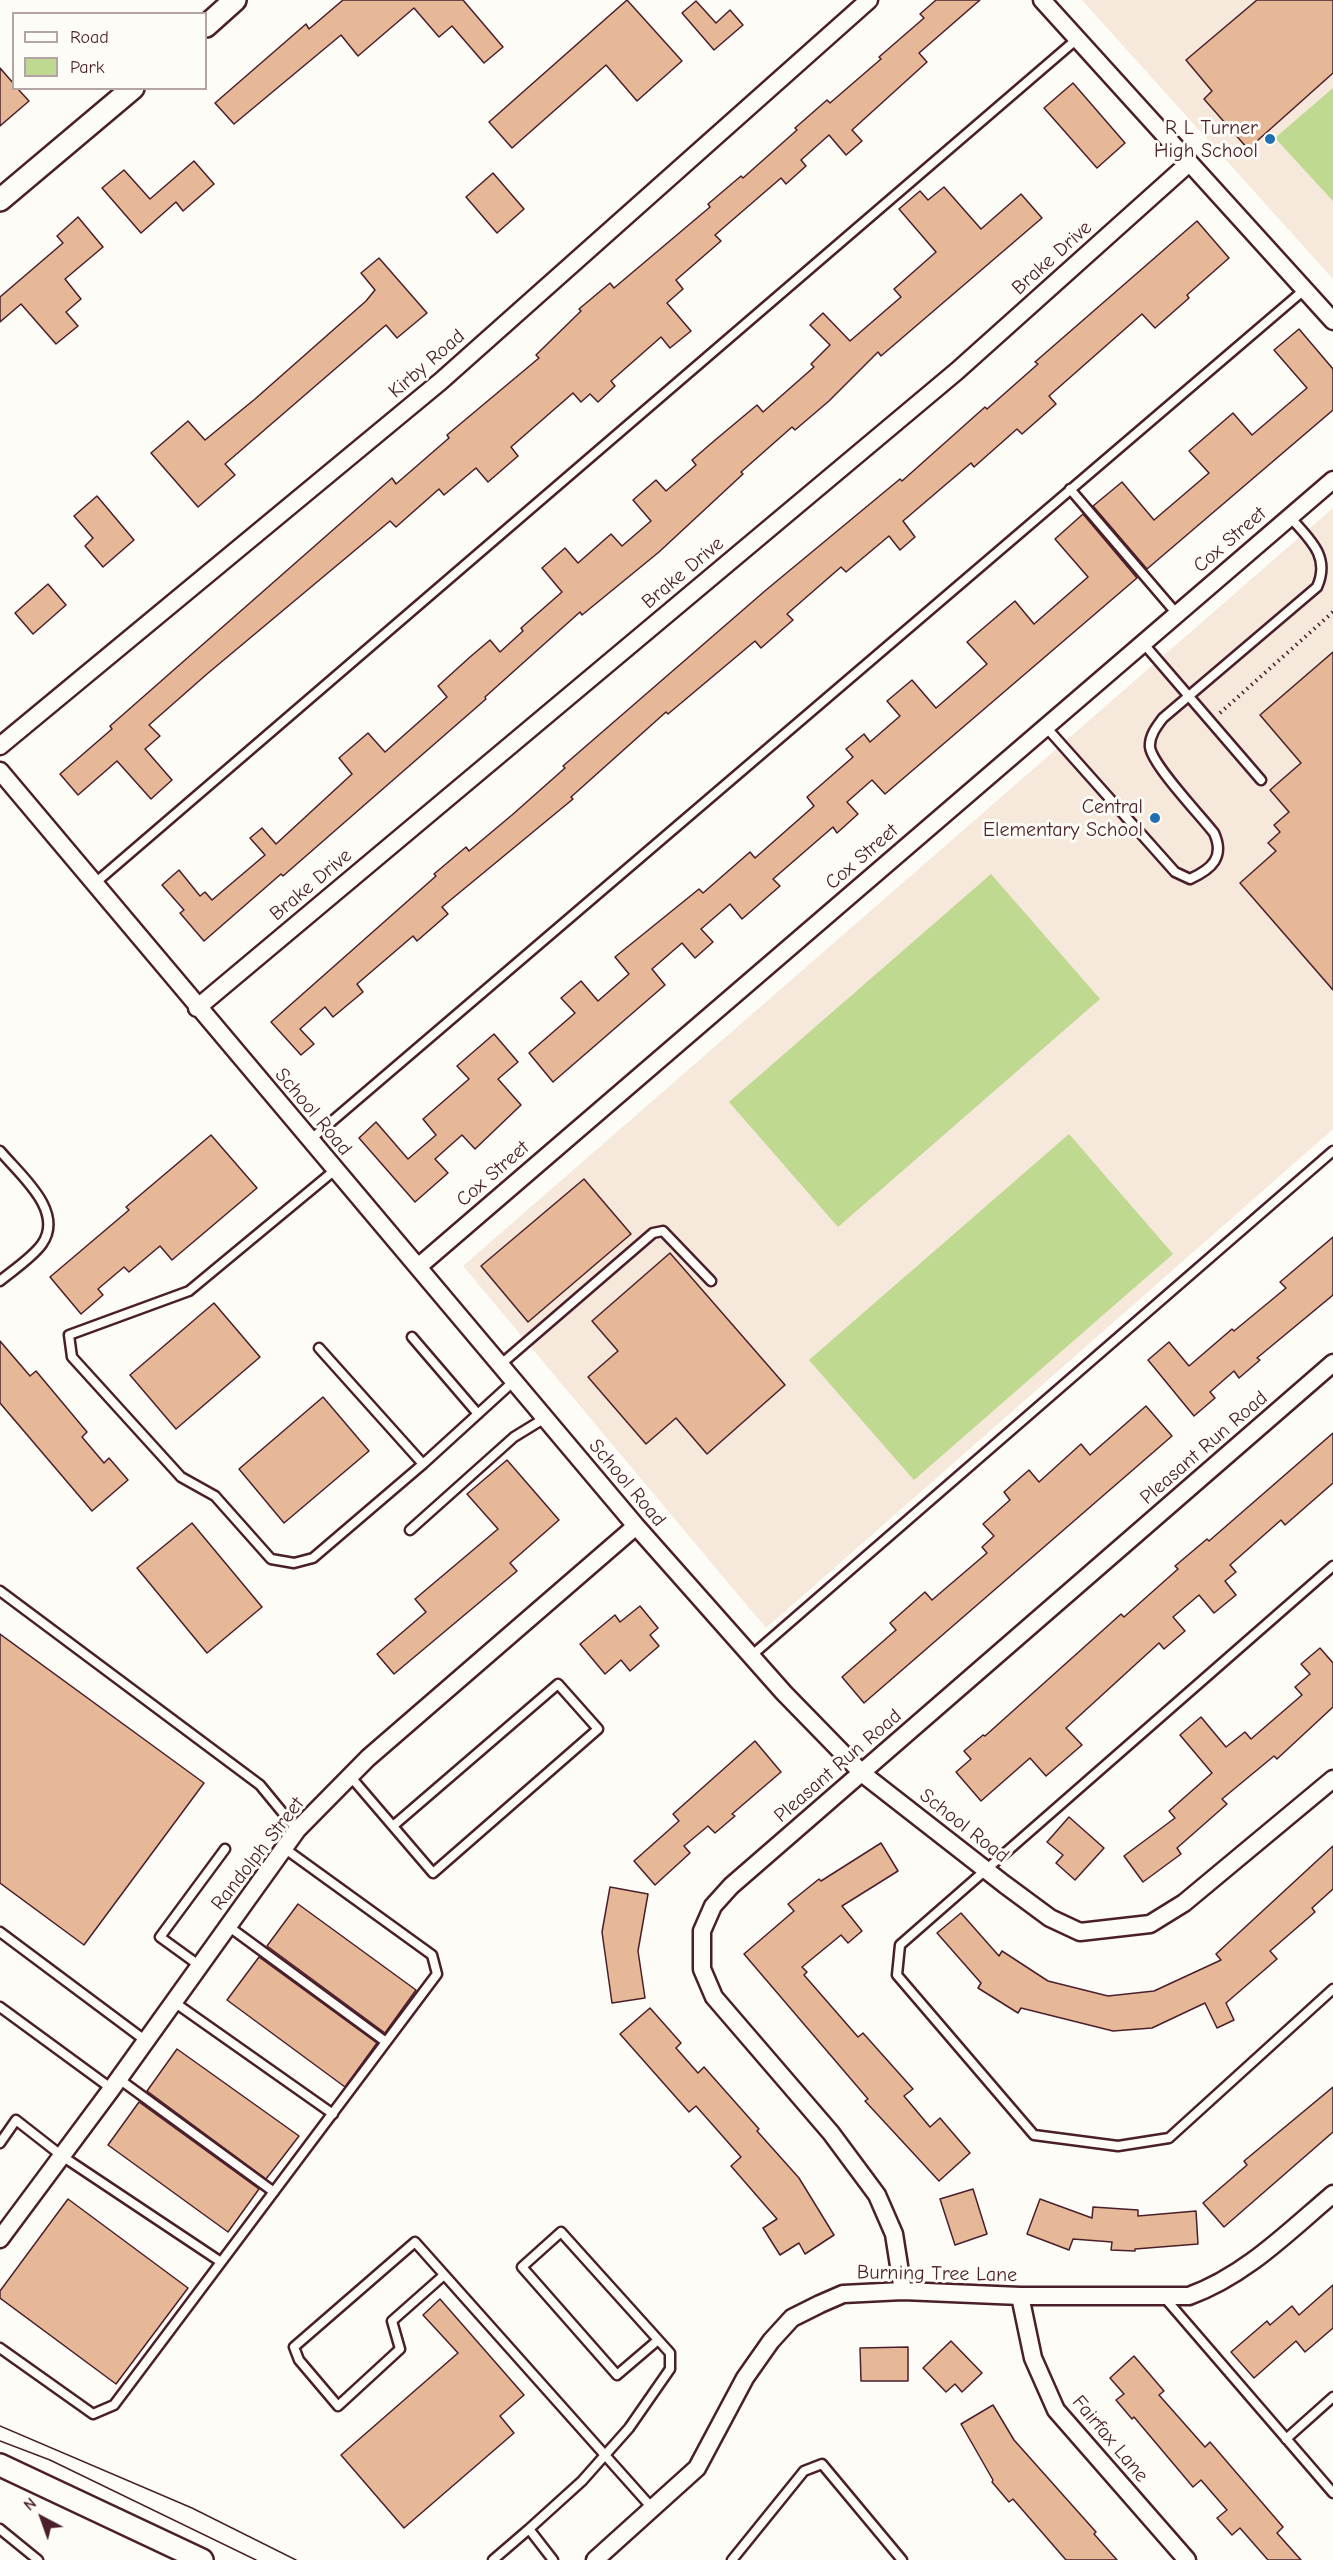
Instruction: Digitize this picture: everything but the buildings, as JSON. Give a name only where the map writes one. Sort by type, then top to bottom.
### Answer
[{"type":"street","points":[[207,25],[235,0]]},
{"type":"street","name":"Kirby Road","points":[[0,746],[441,381],[869,0]]},
{"type":"street","points":[[1042,0],[1333,321]]},
{"type":"street","points":[[0,200],[131,90]]},
{"type":"street","name":"Brake Drive","points":[[197,1008],[957,371],[1189,163]]},
{"type":"street","name":"Cox Street","points":[[418,1267],[1333,480]]},
{"type":"street","name":"School Road","points":[[0,771],[197,1008],[636,1526],[751,1656],[863,1774],[986,1870],[1050,1918],[1080,1932],[1150,1924],[1184,1903],[1333,1779]]},
{"type":"street","name":"Pleasant Run Road","points":[[903,2291],[894,2234],[878,2194],[831,2133],[714,1997],[702,1969],[702,1931],[712,1906],[731,1886],[863,1774],[1333,1363]]},
{"type":"street","name":"Randolph Street","points":[[0,2239],[116,2084],[297,1830],[350,1776],[636,1526]]},
{"type":"street","name":"Burning Tree Lane","points":[[595,2560],[697,2468],[745,2378],[792,2318],[843,2294],[903,2291],[1020,2296],[1189,2296],[1215,2287],[1245,2267],[1333,2194]]},
{"type":"street","name":"Fairfax Lane","points":[[1020,2296],[1033,2358],[1040,2379],[1056,2410],[1187,2560]]},
{"type":"street","points":[[0,2466],[202,2560]]},
{"type":"lane","points":[[94,884],[1077,39]]},
{"type":"lane","points":[[310,1140],[1304,290]]},
{"type":"lane","points":[[1070,489],[1177,614]]},
{"type":"lane","points":[[1046,726],[1175,872],[1190,879],[1203,873],[1215,861],[1220,845],[1214,832],[1157,763],[1150,747],[1153,732],[1162,718],[1317,586],[1323,573],[1320,556],[1314,545],[1290,517]]},
{"type":"lane","points":[[1143,643],[1261,780]]},
{"type":"lane","points":[[0,1151],[39,1197],[48,1215],[49,1231],[41,1246],[0,1281]]},
{"type":"lane","points":[[751,1656],[1333,1151]]},
{"type":"lane","points":[[335,1170],[189,1291],[69,1335],[72,1357],[181,1477],[215,1496],[271,1559],[294,1563],[313,1558],[423,1464],[514,1381]]},
{"type":"lane","points":[[500,1365],[652,1233],[663,1232],[711,1281]]},
{"type":"lane","points":[[412,1337],[478,1414]]},
{"type":"lane","points":[[319,1348],[423,1464]]},
{"type":"lane","points":[[410,1530],[514,1437],[545,1418]]},
{"type":"lane","points":[[1333,1566],[900,1945],[897,1975],[1034,2135],[1118,2146],[1169,2138],[1333,1989]]},
{"type":"lane","points":[[0,1591],[260,1785],[297,1830]]},
{"type":"lane","points":[[350,1776],[433,1873],[598,1729],[558,1684],[393,1826]]},
{"type":"lane","points":[[0,2348],[93,2414],[114,2405],[437,1974],[432,1955],[284,1848]]},
{"type":"lane","points":[[200,1966],[160,1937],[225,1849]]},
{"type":"lane","points":[[228,1926],[386,2042]]},
{"type":"lane","points":[[0,1932],[146,2041]]},
{"type":"lane","points":[[174,2002],[333,2114]]},
{"type":"lane","points":[[0,2007],[274,2192]]},
{"type":"lane","points":[[0,2143],[16,2120],[62,2156],[221,2262]]},
{"type":"lane","points":[[493,2560],[582,2481],[629,2427],[670,2368],[670,2354],[658,2340],[561,2232],[522,2267],[617,2375],[658,2340]]},
{"type":"lane","points":[[444,2275],[392,2321],[400,2349],[338,2406],[299,2360],[294,2347],[415,2242],[653,2509]]},
{"type":"lane","points":[[1164,2296],[1333,2493]]},
{"type":"lane","points":[[1286,2439],[1333,2397]]},
{"type":"lane","points":[[732,2560],[804,2471],[822,2464],[902,2560]]},
{"type":"lane","points":[[0,2529],[38,2560]]},
{"type":"lane","points":[[529,2529],[554,2560]]},
{"type":"path","points":[[1211,722],[1333,612]]},
{"type":"shaded area","name":"R L Turner High School","points":[[1082,0],[1333,0],[1333,279]]},
{"type":"shaded area","name":"Central Elementary School","points":[[1333,508],[1333,1129],[766,1628],[463,1266]]},
{"type":"green space","points":[[1333,88],[1333,201],[1275,138]]},
{"type":"green space","points":[[991,874],[1100,999],[838,1227],[729,1102]]},
{"type":"green space","points":[[1069,1134],[1173,1254],[914,1480],[809,1360]]},
{"type":"tram line","points":[[0,2426],[192,2508],[296,2560]]},
{"type":"tram line","points":[[0,2441],[50,2460],[256,2560]]},
{"type":"place","name":"R L Turner High School","points":[[1270,139]]},
{"type":"place","name":"Central Elementary School","points":[[1155,818]]}]
